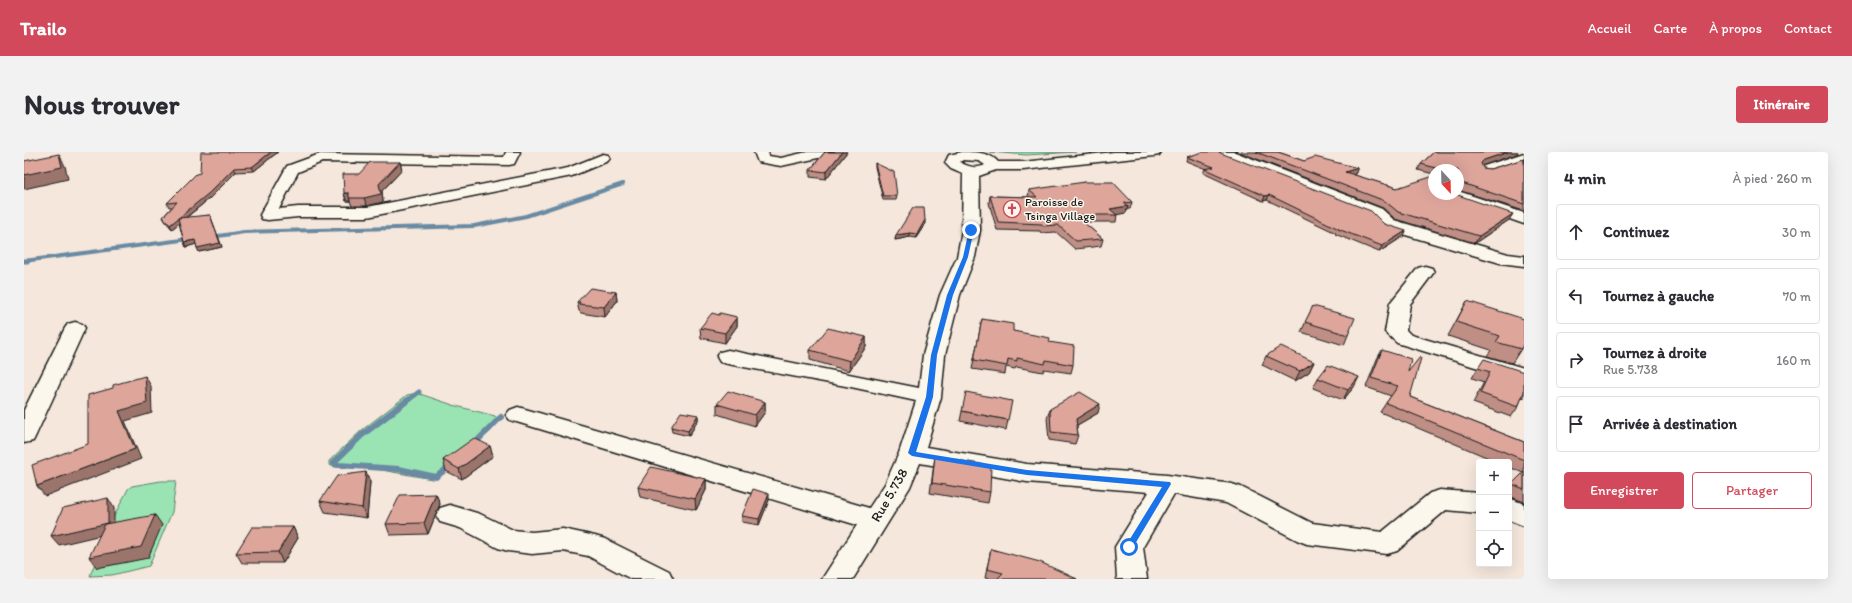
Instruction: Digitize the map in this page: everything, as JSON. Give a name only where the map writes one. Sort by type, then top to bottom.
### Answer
[{"type":"street","points":[[513,152],[509,161],[321,155],[292,169],[268,215],[298,212],[367,212],[572,172],[603,158]]},
{"type":"street","points":[[761,152],[763,159],[782,162],[827,152]]},
{"type":"street","points":[[959,158],[987,159],[991,161],[993,166],[1023,166],[1154,152]]},
{"type":"street","points":[[1222,152],[1376,212],[1388,224],[1506,259],[1524,261]]},
{"type":"street","name":"Rue 5.738","points":[[837,579],[897,487],[912,453],[929,397],[934,355],[950,295],[966,257],[971,230],[959,158]]},
{"type":"street","points":[[1486,170],[1524,158]]},
{"type":"street","points":[[1464,198],[1524,219]]},
{"type":"street","points":[[1425,272],[1400,303],[1395,332],[1404,339],[1524,375]]},
{"type":"street","points":[[24,435],[75,328]]},
{"type":"street","points":[[728,357],[851,380],[929,397]]},
{"type":"street","points":[[518,415],[875,520]]},
{"type":"street","points":[[912,453],[1027,473],[1167,484],[1232,494],[1307,534],[1387,543],[1440,500],[1476,503]]},
{"type":"street","points":[[1132,579],[1129,547],[1167,484]]},
{"type":"street","points":[[1512,510],[1524,516]]},
{"type":"street","points":[[450,515],[470,521],[508,540],[532,543],[563,540],[594,547],[658,579]]},
{"type":"green space","points":[[990,152],[1076,152],[1026,155]]},
{"type":"green space","points":[[417,393],[456,406],[495,416],[500,420],[491,431],[432,479],[376,469],[335,467],[329,465],[329,461],[362,430],[407,395]]},
{"type":"green space","points":[[161,481],[176,481],[172,512],[149,566],[112,575],[90,576],[109,526],[128,489],[132,486]]},
{"type":"building","points":[[201,152],[271,152],[252,167],[234,168],[209,193],[170,225],[163,217],[177,202],[167,203],[196,174],[200,173]]},
{"type":"building","points":[[825,152],[842,152],[826,172],[810,170]]},
{"type":"building","points":[[1202,152],[1218,152],[1371,211],[1384,224],[1406,231],[1382,246],[1338,229],[1269,195],[1265,196],[1205,169],[1214,167],[1187,157]]},
{"type":"building","points":[[1256,152],[1278,152],[1304,161],[1315,157],[1358,168],[1345,172],[1397,188],[1428,178],[1428,200],[1464,200],[1464,197],[1513,214],[1479,236],[1398,212],[1385,201]]},
{"type":"building","points":[[1434,152],[1508,152],[1484,160],[1481,163],[1483,168],[1490,169],[1524,159],[1524,204],[1464,184],[1464,164],[1428,164],[1428,166],[1421,164]]},
{"type":"building","points":[[59,154],[62,167],[24,175],[24,161]]},
{"type":"building","points":[[370,162],[400,162],[379,184],[381,194],[364,198],[349,198],[349,193],[344,193],[343,174],[359,174]]},
{"type":"building","points":[[875,163],[894,172],[897,196],[883,196]]},
{"type":"building","points":[[1085,182],[1113,182],[1132,202],[1124,203],[1128,206],[1110,209],[1117,215],[1075,215],[1103,239],[1076,241],[1058,225],[1043,226],[1042,224],[998,222],[990,196],[1037,197],[1029,190]]},
{"type":"building","points":[[913,208],[924,208],[925,220],[917,234],[910,233],[896,235]]},
{"type":"building","points":[[210,215],[220,243],[197,248],[195,240],[184,242],[178,218]]},
{"type":"building","points":[[590,288],[616,292],[604,307],[579,304],[580,302],[577,302]]},
{"type":"building","points":[[1467,301],[1524,319],[1524,342],[1521,349],[1496,342],[1500,336],[1456,322]]},
{"type":"building","points":[[1313,306],[1355,318],[1348,335],[1305,322]]},
{"type":"building","points":[[712,313],[719,315],[720,313],[737,317],[725,333],[700,328]]},
{"type":"building","points":[[982,319],[1013,324],[1013,331],[1050,338],[1049,342],[1074,346],[1073,365],[1046,360],[1045,364],[1017,358],[1017,361],[1008,359],[1007,366],[974,360]]},
{"type":"building","points":[[828,328],[866,337],[850,361],[810,350]]},
{"type":"building","points":[[1281,346],[1314,362],[1300,371],[1266,356]]},
{"type":"building","points":[[1382,350],[1411,359],[1408,372],[1420,357],[1421,358],[1410,397],[1524,442],[1524,460],[1386,403],[1398,386],[1371,378]]},
{"type":"building","points":[[1484,359],[1524,372],[1524,392],[1518,407],[1480,393],[1490,372],[1478,368]]},
{"type":"building","points":[[1328,365],[1359,377],[1348,390],[1318,378]]},
{"type":"building","points":[[145,376],[147,403],[119,411],[135,449],[37,486],[32,465],[88,444],[88,395],[113,388],[113,385]]},
{"type":"building","points":[[728,391],[765,402],[755,415],[717,404]]},
{"type":"building","points":[[966,392],[1012,401],[1008,420],[962,411]]},
{"type":"building","points":[[1080,392],[1100,404],[1076,419],[1078,435],[1051,432],[1050,409]]},
{"type":"building","points":[[681,412],[698,415],[688,431],[671,427]]},
{"type":"building","points":[[474,438],[490,446],[459,469],[443,460]]},
{"type":"building","points":[[935,456],[991,466],[990,492],[932,483]]},
{"type":"building","points":[[651,467],[706,479],[695,499],[638,487]]},
{"type":"building","points":[[366,472],[362,508],[320,501],[337,476]]},
{"type":"building","points":[[1524,472],[1524,489],[1512,484]]},
{"type":"building","points":[[753,489],[769,494],[759,519],[742,516]]},
{"type":"building","points":[[436,494],[424,523],[386,524],[400,495]]},
{"type":"building","points":[[108,498],[108,523],[51,536],[63,508]]},
{"type":"building","points":[[155,515],[141,547],[89,557],[105,524]]},
{"type":"building","points":[[252,527],[293,527],[278,552],[236,553]]},
{"type":"building","points":[[991,549],[1040,562],[1077,579],[997,579],[1003,573],[987,569]]},
{"type":"waterway","points":[[212,237],[244,232],[474,226],[526,216],[623,184]]},
{"type":"waterway","points":[[28,261],[24,261],[189,239]]},
{"type":"waterway","points":[[407,401],[419,392]]},
{"type":"waterway","points":[[408,400],[362,435],[333,463],[338,465],[399,469],[436,477],[450,466]]},
{"type":"waterway","points":[[473,445],[501,417]]},
{"type":"place","name":"Paroisse de Tsinga Village","points":[[1012,209]]},
{"type":"route","points":[[971,230],[966,257],[950,295],[934,355],[929,397],[912,453],[1027,473],[1167,484],[1129,547]]}]
